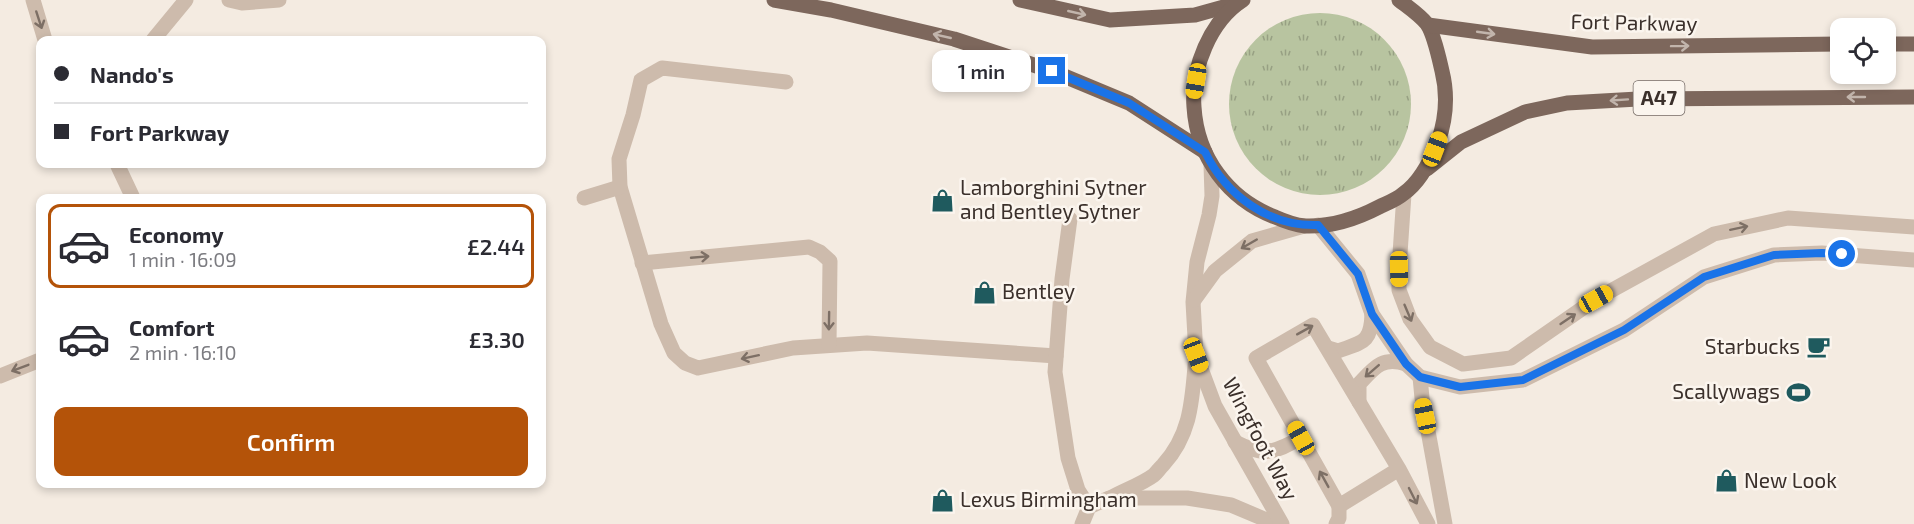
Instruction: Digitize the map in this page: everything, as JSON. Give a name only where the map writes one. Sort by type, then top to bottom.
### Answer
[{"type":"main road","points":[[774,0],[831,10],[954,39],[1052,71],[1129,103],[1208,158]]},
{"type":"main road","points":[[1020,0],[1110,20],[1195,15],[1241,1]]},
{"type":"main road","points":[[1241,1],[1217,26],[1205,46],[1198,65],[1193,96],[1200,141],[1208,158],[1227,186],[1254,207],[1281,220],[1311,225],[1331,225],[1365,214],[1404,194],[1423,172],[1442,129],[1446,108],[1445,83],[1428,25],[1399,0]]},
{"type":"main road","name":"Fort Parkway","points":[[1428,25],[1592,47],[1830,44]]},
{"type":"main road","points":[[1896,44],[1914,44]]},
{"type":"main road","name":"A47","points":[[1423,172],[1461,141],[1525,112],[1567,103],[1638,99],[1914,97]]},
{"type":"street","points":[[33,0],[44,36]]},
{"type":"street","points":[[156,36],[186,0]]},
{"type":"street","points":[[229,0],[242,3],[279,0]]},
{"type":"street","points":[[786,82],[662,68],[641,80],[619,159],[620,187],[661,324],[674,353],[685,363],[698,368],[793,348],[867,343],[1056,356]]},
{"type":"street","name":"Wingfoot Way","points":[[1208,158],[1212,196],[1197,262],[1193,302],[1196,355],[1215,406],[1282,524]]},
{"type":"street","points":[[119,168],[131,194]]},
{"type":"street","points":[[584,198],[620,187]]},
{"type":"street","points":[[1404,194],[1399,290],[1410,320],[1430,347],[1463,364],[1511,358],[1596,299],[1714,234],[1788,218],[1914,227]]},
{"type":"street","points":[[1070,219],[1062,279],[1055,372],[1068,458],[1077,490],[1089,507]]},
{"type":"street","points":[[1193,302],[1215,271],[1252,241],[1311,225],[1358,274],[1372,314],[1406,364],[1420,377],[1460,387],[1523,380],[1624,330],[1704,277],[1774,255],[1822,253],[1914,260]]},
{"type":"street","points":[[642,263],[809,247],[820,252],[830,261],[829,345]]},
{"type":"street","points":[[1328,348],[1338,351],[1365,340],[1372,330],[1372,314]]},
{"type":"street","points":[[1336,524],[1339,518],[1339,506],[1256,358],[1314,325],[1399,469],[1428,524]]},
{"type":"street","points":[[1082,524],[1089,507],[1154,475],[1180,442],[1187,425],[1191,405],[1196,355]]},
{"type":"street","points":[[1359,402],[1359,384],[1373,368],[1384,362],[1396,361],[1406,364]]},
{"type":"street","points":[[0,376],[36,362]]},
{"type":"street","points":[[1420,377],[1445,524]]},
{"type":"street","points":[[1235,442],[1260,453],[1275,452],[1301,438]]},
{"type":"street","points":[[1339,506],[1399,469]]},
{"type":"street","points":[[1109,498],[1187,498],[1231,505],[1276,524]]},
{"type":"green space","points":[[1320,13],[1338,14],[1355,20],[1371,28],[1385,39],[1396,53],[1404,69],[1410,86],[1410,122],[1404,139],[1396,155],[1385,169],[1371,180],[1355,188],[1338,194],[1320,195],[1302,194],[1285,188],[1269,180],[1255,169],[1244,155],[1236,139],[1230,122],[1229,104],[1230,86],[1236,69],[1244,53],[1255,39],[1269,28],[1285,20],[1302,14]]},
{"type":"place","name":"Lamborghini Sytner and Bentley Sytner","points":[[942,200]]},
{"type":"place","name":"Bentley","points":[[984,292]]},
{"type":"place","name":"Starbucks","points":[[1818,347]]},
{"type":"place","name":"Scallywags","points":[[1798,392]]},
{"type":"place","name":"New Look","points":[[1726,481]]},
{"type":"place","name":"Lexus Birmingham","points":[[942,500]]},
{"type":"route","points":[[1052,71],[1129,103],[1205,152],[1211,165],[1227,186],[1262,212],[1304,226],[1318,225],[1358,274],[1372,314],[1406,364],[1420,377],[1460,387],[1523,380],[1624,330],[1704,277],[1774,255],[1842,254]]}]
